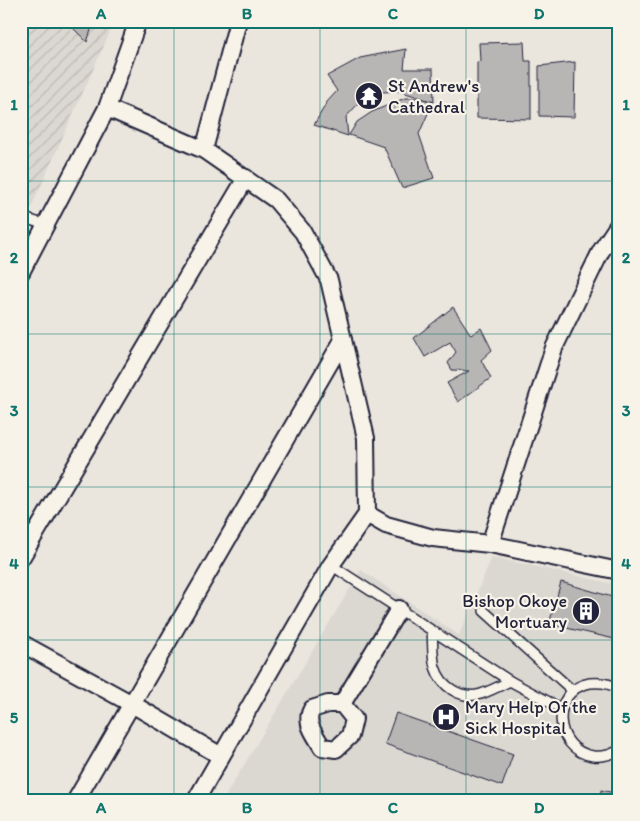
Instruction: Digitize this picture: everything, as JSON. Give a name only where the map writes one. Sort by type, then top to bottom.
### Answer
[{"type":"street","points":[[21,272],[107,108],[138,21]]},
{"type":"street","points":[[204,150],[238,21]]},
{"type":"street","points":[[107,108],[204,150],[276,200],[303,232],[328,280],[366,438],[367,514],[331,565],[196,800]]},
{"type":"street","points":[[21,558],[246,178]]},
{"type":"street","points":[[490,544],[554,348],[601,251],[619,224]]},
{"type":"street","points":[[76,800],[343,340]]},
{"type":"street","points":[[367,514],[386,525],[433,538],[490,544],[619,571]]},
{"type":"street","points":[[342,704],[399,609]]},
{"type":"street","points":[[21,643],[221,756]]},
{"type":"lane","points":[[21,217],[46,226]]},
{"type":"lane","points":[[331,565],[510,681],[562,709]]},
{"type":"lane","points":[[484,611],[574,691]]},
{"type":"lane","points":[[432,631],[434,666],[447,687],[458,694],[469,696],[480,694],[510,681]]},
{"type":"lane","points":[[619,689],[613,685],[600,682],[586,684],[574,691],[566,699],[562,709],[561,723],[565,737],[574,748],[586,755],[600,757],[614,754],[619,750]]},
{"type":"shaded area","points":[[21,21],[115,21],[21,230]]},
{"type":"shaded area","name":"Mary Help Of the Sick Hospital","points":[[492,557],[619,585],[619,800],[223,800],[361,570],[459,635]]},
{"type":"building","points":[[65,21],[94,21],[87,42],[70,25]]},
{"type":"building","points":[[524,42],[525,61],[531,61],[531,119],[477,118],[479,43]]},
{"type":"building","points":[[406,49],[404,69],[433,69],[434,102],[399,91],[383,92],[357,105],[346,117],[348,136],[314,125],[327,102],[337,91],[327,76],[360,58]]},
{"type":"building","points":[[575,62],[574,117],[539,116],[539,66]]},
{"type":"building","points":[[405,98],[420,98],[433,102],[419,134],[434,178],[402,188],[384,147],[349,135],[357,122],[372,112]]},
{"type":"building","points":[[453,307],[471,335],[481,328],[492,350],[481,360],[491,378],[458,402],[447,383],[469,371],[452,370],[448,363],[456,352],[450,342],[425,357],[414,338]]},
{"type":"building","name":"Bishop Okoye Mortuary","points":[[561,582],[619,599],[619,640],[549,624]]},
{"type":"building","points":[[396,713],[513,754],[502,786],[385,744]]},
{"type":"building","points":[[601,790],[619,794],[619,800],[599,800]]},
{"type":"place","name":"St Andrew's Cathedral","points":[[369,96]]},
{"type":"place","name":"Bishop Okoye Mortuary","points":[[586,611]]},
{"type":"place","name":"Mary Help Of the Sick Hospital","points":[[446,717]]}]
